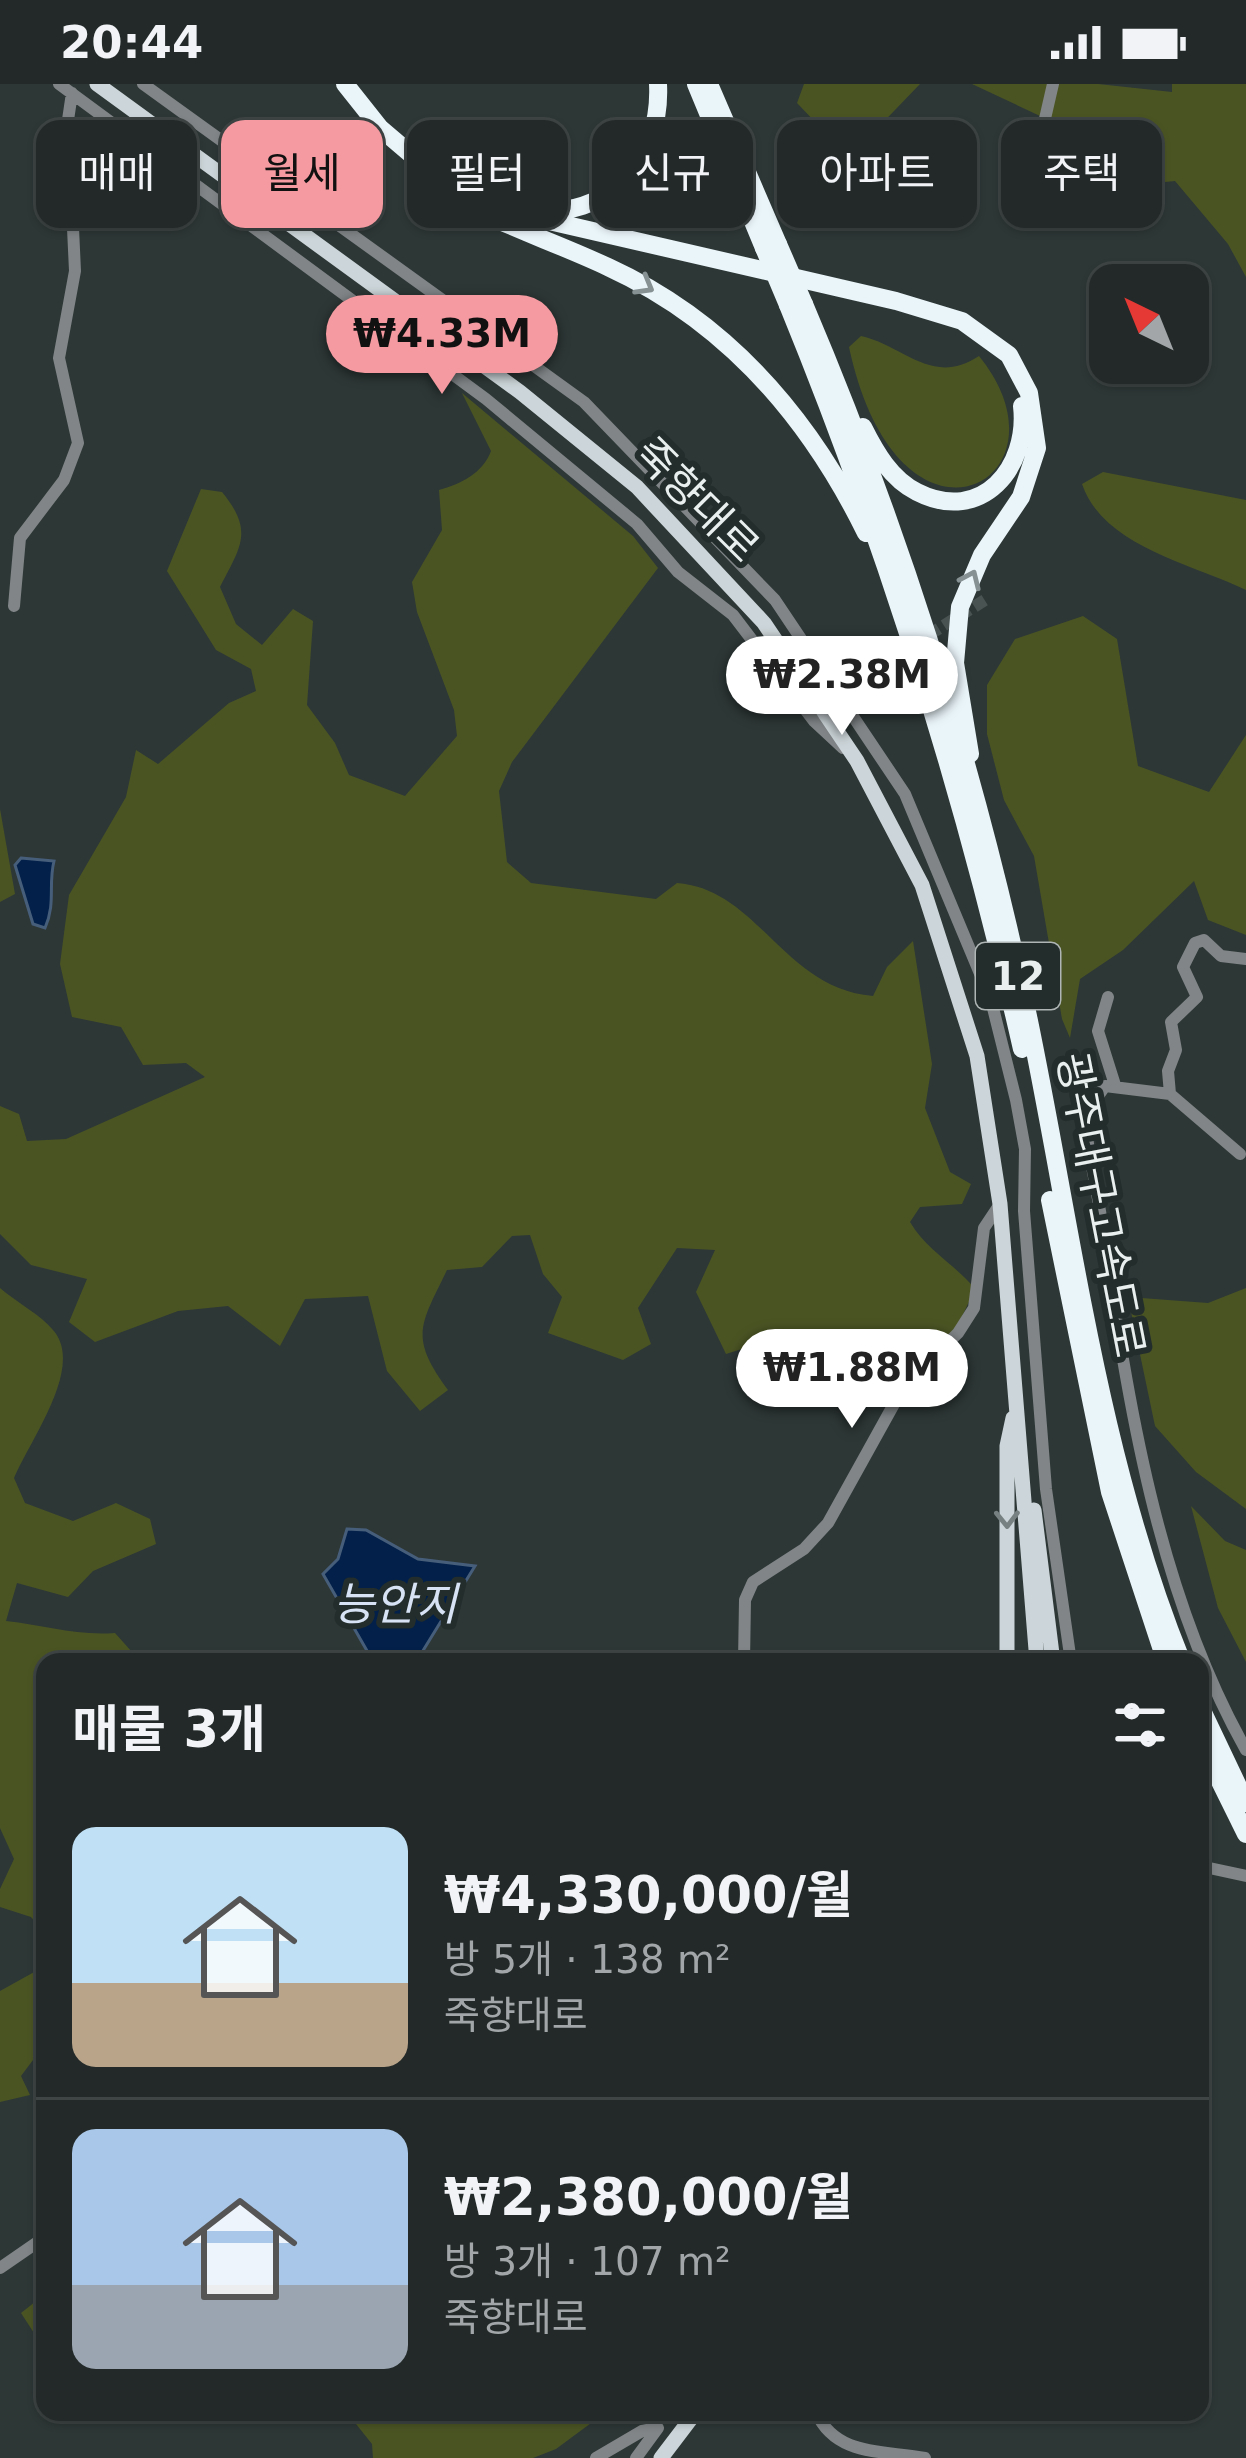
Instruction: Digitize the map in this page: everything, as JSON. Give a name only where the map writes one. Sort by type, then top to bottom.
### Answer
[{"type":"highway","points":[[329,84],[395,157],[407,164]]},
{"type":"highway","points":[[345,84],[407,153]]},
{"type":"highway","points":[[568,206],[601,200],[643,160],[655,134],[658,84]]},
{"type":"highway","name":"광주대구고속도로","points":[[696,84],[796,305],[903,607],[966,820],[1015,1016],[1068,1305],[1110,1492],[1163,1653]]},
{"type":"highway","name":"광주대구고속도로","points":[[710,84],[771,246]]},
{"type":"highway","points":[[568,227],[941,314],[988,335],[1009,355],[1029,393],[1037,448],[1021,497],[968,582],[955,638],[980,818]]},
{"type":"highway","points":[[526,228],[645,285],[724,339],[780,395],[834,470],[903,607]]},
{"type":"highway","points":[[537,228],[892,308],[960,329],[999,358],[1015,381],[1024,424],[1014,467],[978,498],[956,502],[914,491],[883,464],[831,368]]},
{"type":"highway","name":"광주대구고속도로","points":[[796,305],[831,368],[915,605],[980,818],[1026,1010],[1123,1490],[1179,1653]]},
{"type":"highway","points":[[1209,1725],[1246,1803]]},
{"type":"highway","points":[[1209,1759],[1246,1834]]},
{"type":"main road","name":"죽향대로","points":[[97,84],[520,392],[637,487],[764,623],[857,761],[922,885],[945,943],[977,1056],[1000,1204],[1036,1653]]},
{"type":"main road","points":[[1007,1653],[1006,1446],[1017,1403]]},
{"type":"main road","points":[[1024,1482],[1037,1517],[1052,1653]]},
{"type":"main road","points":[[660,2458],[679,2421]]},
{"type":"main road","points":[[660,2458],[689,2421]]},
{"type":"street","points":[[59,84],[486,400],[637,524],[678,572],[733,615],[814,721],[857,761]]},
{"type":"street","points":[[143,84],[584,402],[775,601],[842,692],[905,794],[944,877],[991,1000],[1016,1100],[1025,1149],[1024,1211],[1046,1489],[1071,1653]]},
{"type":"street","points":[[1045,120],[1053,84]]},
{"type":"street","points":[[14,606],[20,538],[64,480],[78,443],[59,358],[74,271],[68,120],[72,93]]},
{"type":"street","points":[[842,692],[898,654]]},
{"type":"street","points":[[1170,1094],[1168,1071],[1175,1050],[1171,1022],[1196,997],[1185,977],[1186,955],[1204,940],[1221,956],[1246,959]]},
{"type":"street","points":[[1108,997],[1098,1031],[1115,1085]]},
{"type":"street","points":[[1199,1653],[1177,1589],[1115,1318],[1084,1116],[1097,1091],[1115,1085],[1170,1094],[1240,1154]]},
{"type":"street","points":[[744,1653],[745,1600],[753,1582],[804,1549],[828,1522],[904,1386],[958,1334],[974,1308],[984,1228],[1000,1204]]},
{"type":"street","points":[[1209,1677],[1246,1750]]},
{"type":"street","points":[[1209,1868],[1246,1876]]},
{"type":"street","points":[[0,2267],[36,2243]]},
{"type":"street","points":[[636,2458],[663,2421]]},
{"type":"street","points":[[821,2421],[828,2434],[848,2447],[926,2458]]},
{"type":"street","points":[[596,2458],[642,2431],[658,2428]]},
{"type":"green space","points":[[804,84],[920,84],[885,120],[813,120],[797,103]]},
{"type":"green space","points":[[972,84],[1098,84],[1172,92],[1172,84],[1246,84],[1246,277],[1228,244],[1175,181],[1162,182],[1162,120],[1049,120]]},
{"type":"green space","points":[[861,336],[933,366],[962,364],[979,356],[1004,401],[1008,440],[995,469],[971,485],[939,485],[905,464],[873,419],[849,347]]},
{"type":"green space","points":[[462,393],[633,536],[658,568],[512,762],[499,791],[507,862],[531,883],[656,899],[677,883],[705,889],[729,902],[816,976],[842,989],[873,996],[887,967],[913,941],[932,1064],[925,1108],[950,1172],[971,1184],[962,1204],[920,1207],[910,1222],[975,1289],[956,1329],[901,1373],[800,1366],[764,1342],[726,1354],[696,1292],[715,1250],[677,1248],[638,1308],[651,1344],[623,1360],[548,1333],[562,1297],[543,1274],[530,1235],[512,1236],[482,1267],[447,1270],[425,1319],[423,1344],[448,1390],[420,1411],[387,1371],[368,1296],[305,1299],[280,1346],[228,1306],[178,1311],[95,1342],[69,1322],[87,1279],[31,1265],[0,1234],[0,1106],[19,1114],[27,1141],[66,1139],[205,1077],[186,1063],[143,1065],[121,1027],[72,1017],[60,964],[69,895],[126,797],[136,750],[158,764],[229,703],[256,691],[251,669],[216,650],[167,571],[201,489],[222,492],[241,528],[238,549],[220,587],[236,624],[262,645],[293,609],[313,621],[307,705],[335,743],[349,775],[405,796],[457,736],[454,710],[417,612],[412,582],[442,530],[439,490],[470,476],[491,451]]},
{"type":"green space","points":[[1103,472],[1246,500],[1246,590],[1151,550],[1109,523],[1082,484]]},
{"type":"green space","points":[[1083,616],[1117,639],[1138,766],[1209,792],[1246,735],[1246,935],[1208,920],[1194,881],[1123,950],[1080,979],[1070,1038],[1062,1019],[1034,856],[1004,800],[987,734],[987,685],[1015,639]]},
{"type":"green space","points":[[0,809],[15,894],[0,902]]},
{"type":"green space","points":[[0,1288],[48,1324],[61,1345],[63,1363],[52,1402],[14,1478],[25,1503],[73,1521],[116,1503],[150,1519],[156,1544],[93,1571],[68,1597],[17,1583],[6,1621],[73,1632],[115,1633],[133,1653],[36,1653],[36,1923],[0,1907],[0,1889],[14,1859],[0,1828]]},
{"type":"green space","points":[[1246,1288],[1246,1509],[1196,1472],[1155,1426],[1128,1297],[1208,1303]]},
{"type":"green space","points":[[1191,1506],[1225,1541],[1246,1550],[1246,1662],[1218,1608]]},
{"type":"green space","points":[[36,1971],[36,2056],[21,2076],[30,2095],[0,2102],[0,1991]]},
{"type":"green space","points":[[36,2301],[36,2333],[34,2333],[21,2313]]},
{"type":"green space","points":[[594,2421],[556,2449],[533,2458],[373,2458],[372,2444],[356,2424]]},
{"type":"water","points":[[21,858],[54,861],[45,928],[33,924],[15,865]]},
{"type":"water","name":"능안지","points":[[347,1529],[366,1530],[418,1559],[475,1566],[422,1653],[368,1653],[323,1574],[338,1559]]},
{"type":"tunnel","points":[[898,654],[985,600]]}]
